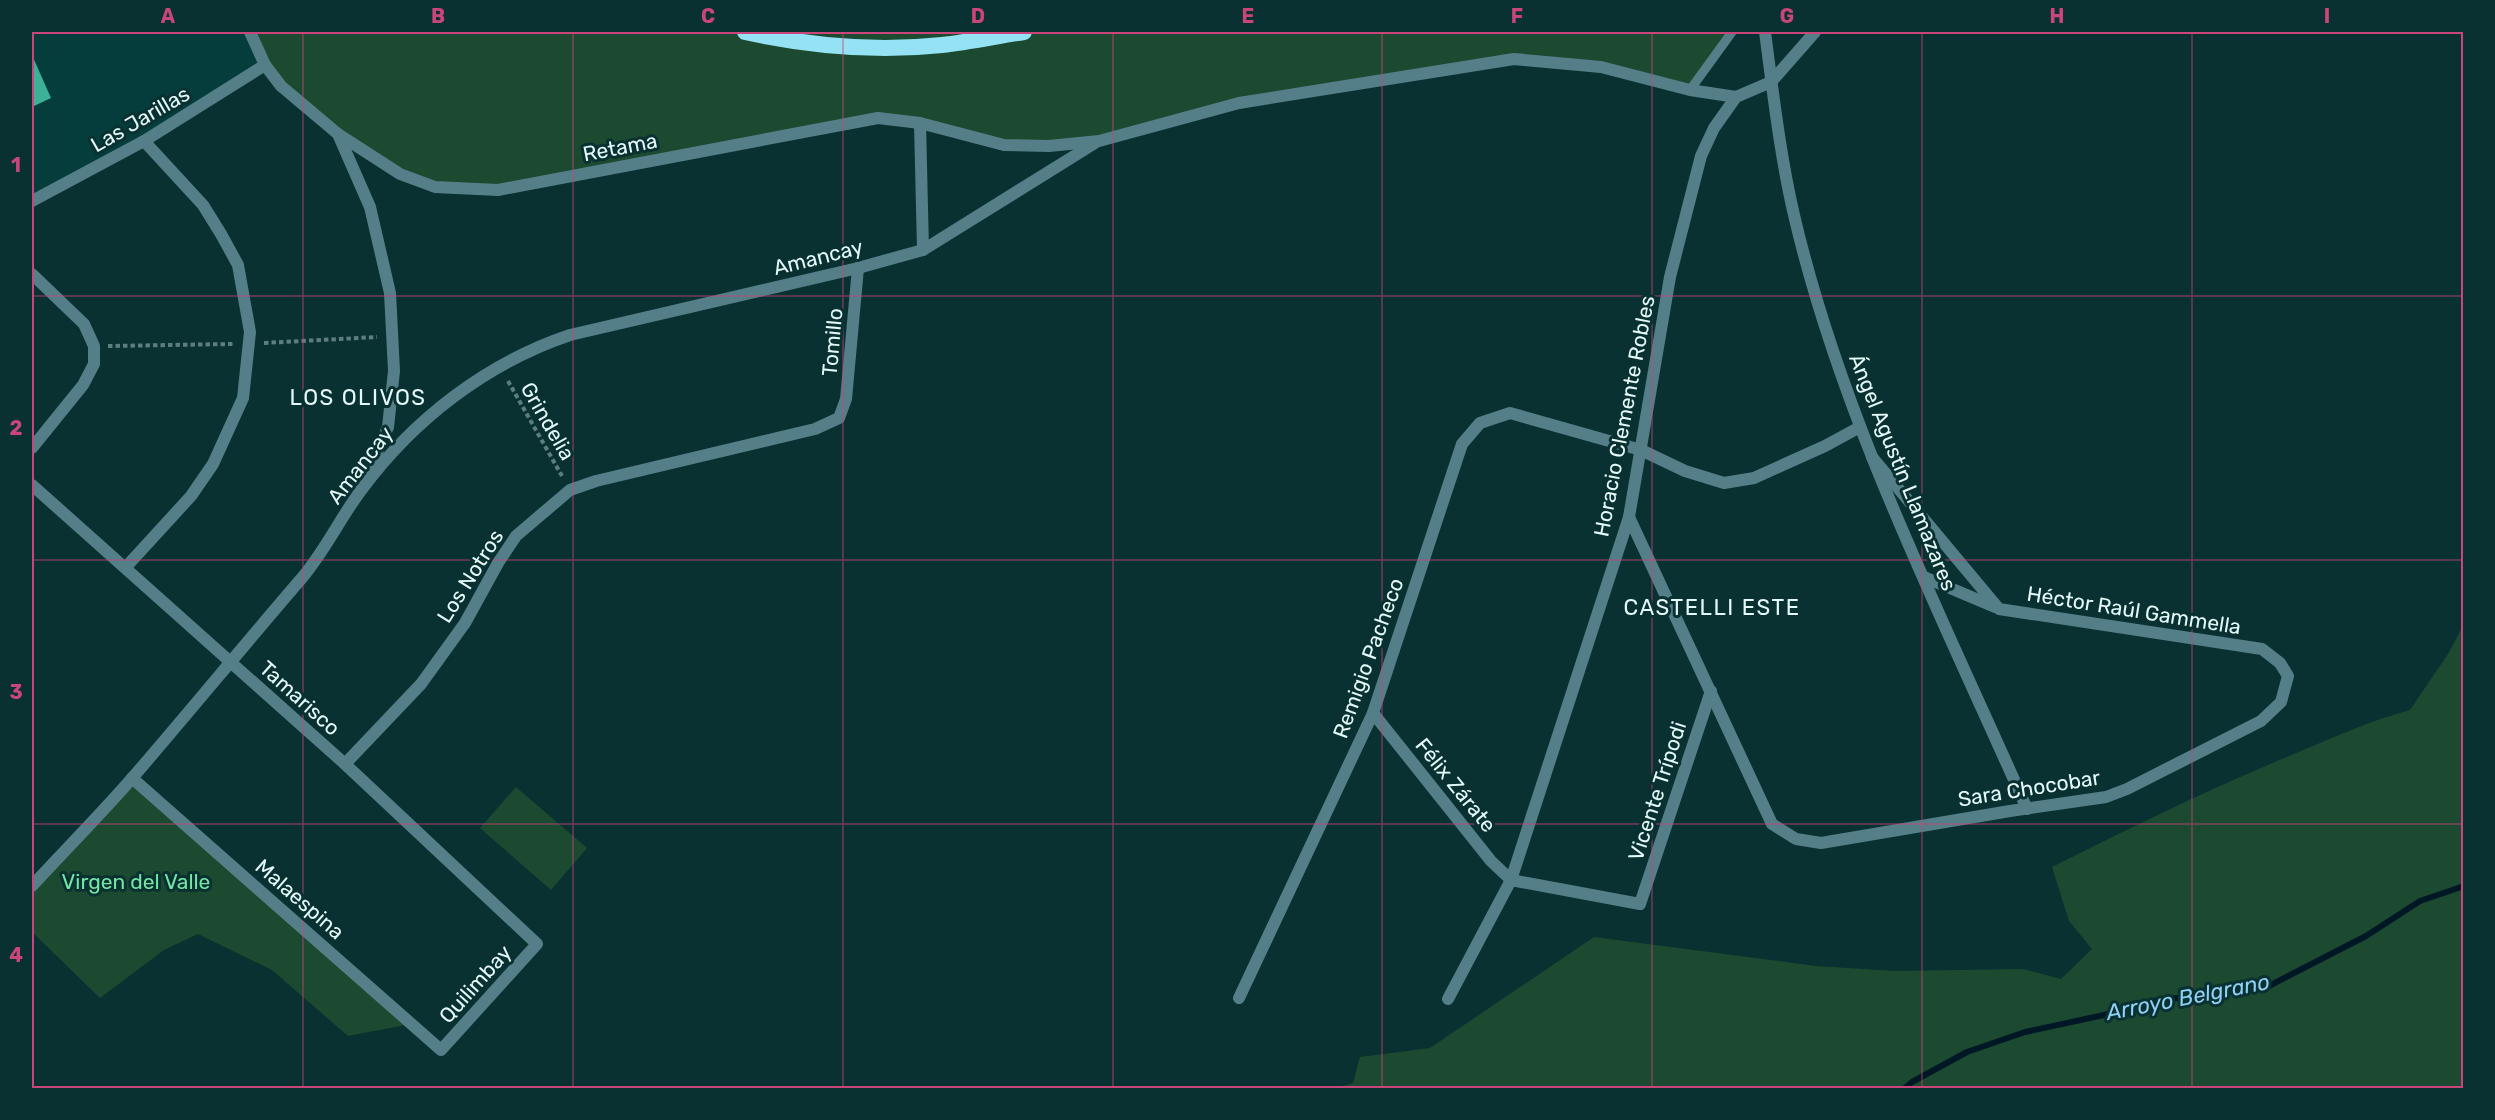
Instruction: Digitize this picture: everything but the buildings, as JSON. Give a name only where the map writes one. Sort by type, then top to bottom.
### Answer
[{"type":"highway","points":[[745,32],[804,42],[882,48],[942,45],[1024,32]]},
{"type":"street","name":"Retama","points":[[250,32],[265,66],[281,86],[338,134],[400,174],[435,187],[498,190],[878,118],[920,123],[1004,145],[1048,146],[1099,141]]},
{"type":"street","name":"Ángel Agustín Llamazares","points":[[1765,32],[1771,82],[1794,214],[1832,350],[1872,457],[2027,809]]},
{"type":"street","points":[[1099,141],[1239,103],[1514,59],[1601,67],[1690,90],[1736,97],[1771,82],[1815,32]]},
{"type":"street","name":"Las Jarillas","points":[[32,201],[144,141],[265,66]]},
{"type":"street","name":"Horacio Clemente Robles","points":[[1511,880],[1629,517],[1670,276],[1694,175],[1714,128],[1736,97]]},
{"type":"street","points":[[920,123],[923,250]]},
{"type":"street","points":[[338,134],[370,207],[390,293],[394,371],[388,427],[361,490]]},
{"type":"street","points":[[126,567],[191,496],[213,464],[243,398],[250,333],[238,265],[221,234],[203,205],[144,141]]},
{"type":"street","name":"Amancay","points":[[32,886],[132,778],[316,561],[361,490],[400,442],[433,411],[499,367],[534,347],[570,335],[858,268],[923,250],[1099,141]]},
{"type":"street","name":"Tomillo","points":[[839,418],[846,399],[858,268]]},
{"type":"street","points":[[32,274],[84,324],[94,346],[94,364],[83,385],[32,448]]},
{"type":"street","name":"Remigio Pacheco","points":[[1239,998],[1373,713],[1462,444],[1480,423],[1510,413],[1641,450]]},
{"type":"street","name":"Los Notros","points":[[345,764],[428,675],[465,623],[498,563],[516,537],[570,490],[596,481],[815,429],[839,418]]},
{"type":"street","points":[[1641,450],[1685,471],[1724,483],[1754,478],[1825,446],[1860,427]]},
{"type":"street","name":"Héctor Raúl Gammella","points":[[1872,457],[1999,609]]},
{"type":"street","name":"Tamarisco","points":[[32,485],[345,764],[537,944]]},
{"type":"street","points":[[1629,517],[1711,691]]},
{"type":"street","name":"Héctor Raúl Gammella","points":[[1924,577],[1999,609],[2262,649]]},
{"type":"street","name":"Sara Chocobar","points":[[1711,691],[1772,824],[1796,839],[1821,843],[2106,797],[2127,789],[2261,721],[2281,702],[2288,676],[2280,663],[2262,649]]},
{"type":"street","name":"Vicente Trípodi","points":[[1511,880],[1640,904],[1711,691]]},
{"type":"street","name":"Félix Zárate","points":[[1373,713],[1491,861],[1511,880]]},
{"type":"street","name":"Malaespina","points":[[132,778],[441,1050]]},
{"type":"street","points":[[1448,999],[1511,880]]},
{"type":"street","name":"Quilimbay","points":[[441,1050],[537,944]]},
{"type":"lane","points":[[1690,90],[1732,32]]},
{"type":"path","name":"Grindelia","points":[[499,367],[570,490]]},
{"type":"shaded area","points":[[32,32],[250,32],[265,65],[32,201]]},
{"type":"green space","points":[[250,32],[1732,32],[1690,90],[1640,76],[1514,59],[1239,103],[1099,141],[1004,145],[896,118],[467,189],[400,174],[281,86]]},
{"type":"green space","points":[[2463,626],[2463,1088],[1337,1088],[1353,1083],[1360,1057],[1430,1048],[1594,937],[1816,966],[1895,971],[2023,969],[2061,979],[2092,949],[2069,921],[2052,867],[2232,780],[2351,730],[2410,710],[2448,654]]},
{"type":"green space","name":"Virgen del Valle","points":[[132,778],[411,1024],[348,1036],[272,970],[198,934],[164,950],[100,998],[32,932],[32,886]]},
{"type":"green space","points":[[516,787],[587,848],[551,890],[480,828]]},
{"type":"waterway","name":"Arroyo Belgrano","points":[[1905,1088],[1967,1052],[2025,1032],[2118,1012],[2153,1001],[2267,987],[2366,936],[2420,901],[2464,886]]},
{"type":"district","name":"LOS OLIVOS","points":[[358,397]]},
{"type":"district","name":"CASTELLI ESTE","points":[[1712,607]]}]
